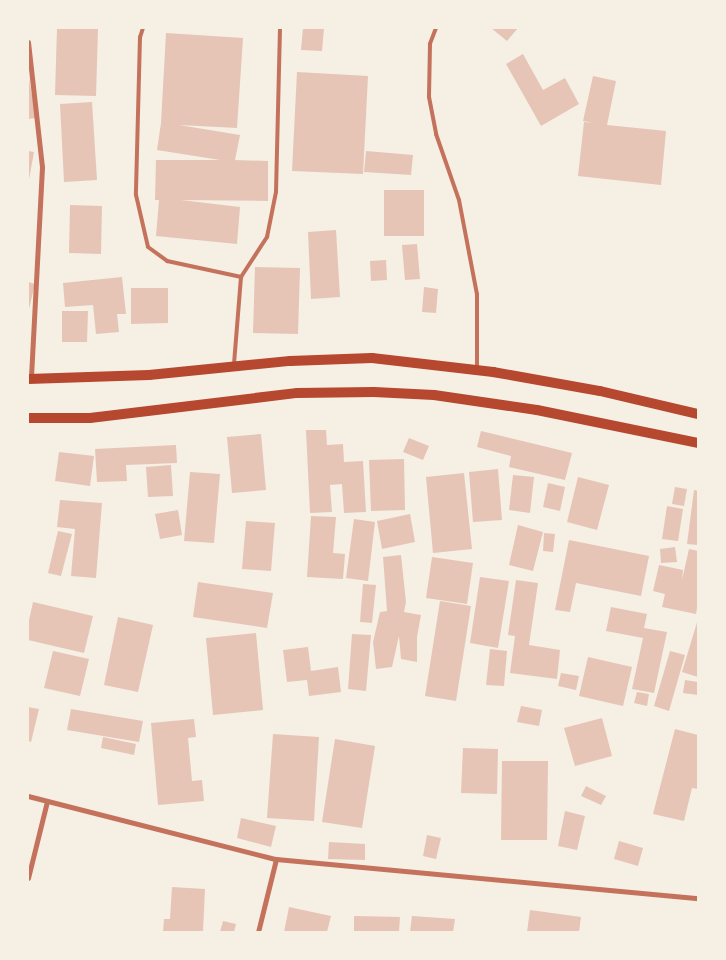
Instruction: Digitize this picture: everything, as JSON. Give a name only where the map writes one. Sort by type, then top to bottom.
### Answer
[{"type":"main road","points":[[29,379],[149,375],[234,366],[372,358],[477,370],[600,391],[698,414]]},
{"type":"main road","points":[[28,418],[90,418],[297,393],[374,392],[434,395],[537,410],[698,442]]},
{"type":"street","points":[[28,42],[42,167],[29,379]]},
{"type":"street","points":[[28,796],[276,859],[698,898]]},
{"type":"street","points":[[28,878],[48,801]]},
{"type":"street","points":[[258,932],[276,859]]},
{"type":"lane","points":[[143,28],[140,37],[136,195],[148,247],[167,261],[241,277]]},
{"type":"lane","points":[[234,366],[241,277],[267,237],[276,192],[280,28]]},
{"type":"lane","points":[[436,28],[430,44],[429,97],[436,134],[459,200],[477,294],[477,370]]},
{"type":"building","points":[[57,28],[98,28],[96,96],[55,95]]},
{"type":"building","points":[[303,28],[324,28],[322,51],[301,50]]},
{"type":"building","points":[[491,28],[518,28],[507,41]]},
{"type":"building","points":[[166,33],[243,38],[237,128],[179,125],[240,135],[235,160],[268,161],[268,201],[181,200],[240,207],[237,244],[156,236],[159,200],[155,200],[156,160],[220,160],[157,150],[161,123]]},
{"type":"building","points":[[523,54],[543,90],[565,78],[579,104],[541,126],[506,64]]},
{"type":"building","points":[[297,72],[368,76],[363,174],[292,171]]},
{"type":"building","points":[[28,73],[36,118],[28,119]]},
{"type":"building","points":[[593,76],[616,81],[607,125],[666,131],[661,185],[578,176],[584,122],[593,123],[583,121]]},
{"type":"building","points":[[92,102],[97,180],[64,182],[60,104]]},
{"type":"building","points":[[28,151],[34,152],[28,185]]},
{"type":"building","points":[[366,151],[413,155],[411,175],[364,172]]},
{"type":"building","points":[[384,190],[424,190],[424,236],[384,236]]},
{"type":"building","points":[[70,205],[102,206],[101,254],[69,253]]},
{"type":"building","points":[[336,230],[340,297],[311,299],[308,232]]},
{"type":"building","points":[[417,244],[420,279],[405,280],[402,245]]},
{"type":"building","points":[[386,260],[387,280],[371,281],[370,261]]},
{"type":"building","points":[[255,267],[300,268],[298,334],[253,333]]},
{"type":"building","points":[[122,277],[126,314],[117,314],[119,332],[96,334],[93,305],[65,307],[63,283]]},
{"type":"building","points":[[28,282],[35,284],[28,313]]},
{"type":"building","points":[[424,287],[438,289],[436,313],[422,312]]},
{"type":"building","points":[[131,288],[168,288],[168,323],[131,324]]},
{"type":"building","points":[[62,311],[88,311],[87,342],[62,342]]},
{"type":"building","points":[[306,430],[326,430],[327,445],[343,444],[344,462],[363,461],[366,512],[344,513],[342,484],[330,485],[332,512],[310,513]]},
{"type":"building","points":[[481,431],[572,453],[565,480],[509,467],[511,456],[477,447]]},
{"type":"building","points":[[261,434],[266,490],[232,493],[227,437]]},
{"type":"building","points":[[409,438],[429,446],[423,460],[403,452]]},
{"type":"building","points":[[176,445],[177,463],[126,465],[127,481],[97,482],[95,449]]},
{"type":"building","points":[[59,452],[94,456],[90,486],[55,481]]},
{"type":"building","points":[[404,459],[405,510],[371,511],[369,460]]},
{"type":"building","points":[[171,465],[173,496],[148,497],[146,467]]},
{"type":"building","points":[[498,469],[502,520],[473,522],[469,472]]},
{"type":"building","points":[[190,472],[220,474],[214,543],[184,541]]},
{"type":"building","points":[[464,473],[472,549],[433,553],[426,477]]},
{"type":"building","points":[[513,475],[534,477],[530,513],[509,510]]},
{"type":"building","points":[[578,477],[609,485],[597,530],[567,522]]},
{"type":"building","points":[[548,483],[565,487],[560,511],[543,507]]},
{"type":"building","points":[[675,487],[687,489],[684,506],[672,504]]},
{"type":"building","points":[[694,490],[698,491],[698,545],[687,544]]},
{"type":"building","points":[[60,500],[102,503],[96,578],[71,576],[75,529],[57,527]]},
{"type":"building","points":[[667,506],[683,509],[678,541],[662,539]]},
{"type":"building","points":[[178,510],[182,535],[160,539],[155,514]]},
{"type":"building","points":[[410,514],[415,542],[382,549],[377,521]]},
{"type":"building","points":[[311,516],[336,517],[333,553],[345,554],[343,579],[307,577]]},
{"type":"building","points":[[354,519],[375,522],[368,581],[346,578]]},
{"type":"building","points":[[246,521],[275,523],[271,571],[242,569]]},
{"type":"building","points":[[518,525],[543,532],[533,571],[509,565]]},
{"type":"building","points":[[58,531],[72,534],[61,576],[48,573]]},
{"type":"building","points":[[544,533],[555,534],[553,552],[543,551]]},
{"type":"building","points":[[569,540],[649,556],[641,596],[576,583],[570,612],[555,610]]},
{"type":"building","points":[[675,547],[677,562],[661,563],[660,549]]},
{"type":"building","points":[[689,549],[698,551],[698,602],[696,614],[662,607],[665,594],[653,591],[659,565],[683,570],[682,580]]},
{"type":"building","points":[[401,555],[406,602],[404,612],[421,615],[417,637],[417,662],[401,659],[399,636],[392,667],[376,669],[373,642],[380,612],[387,611],[383,557]]},
{"type":"building","points":[[432,557],[473,563],[467,604],[426,598]]},
{"type":"building","points":[[480,577],[509,581],[498,648],[470,643]]},
{"type":"building","points":[[516,580],[538,583],[529,645],[560,650],[557,679],[510,673],[515,636],[508,635]]},
{"type":"building","points":[[198,582],[273,593],[267,628],[193,617]]},
{"type":"building","points":[[363,584],[376,585],[372,623],[360,622]]},
{"type":"building","points":[[440,601],[471,606],[456,701],[425,696]]},
{"type":"building","points":[[33,602],[93,616],[84,653],[28,640],[28,625]]},
{"type":"building","points":[[611,607],[647,614],[644,628],[667,632],[654,693],[632,689],[643,638],[606,631]]},
{"type":"building","points":[[118,617],[153,625],[138,692],[104,685]]},
{"type":"building","points":[[698,619],[698,677],[682,672]]},
{"type":"building","points":[[256,633],[263,710],[213,715],[206,638]]},
{"type":"building","points":[[352,634],[371,635],[366,691],[348,689]]},
{"type":"building","points":[[308,647],[311,671],[338,667],[341,692],[309,696],[307,680],[287,682],[283,650]]},
{"type":"building","points":[[490,649],[507,651],[504,686],[486,685]]},
{"type":"building","points":[[53,651],[89,659],[80,696],[44,688]]},
{"type":"building","points":[[670,651],[685,655],[669,711],[654,706]]},
{"type":"building","points":[[588,657],[632,667],[623,706],[579,696]]},
{"type":"building","points":[[561,673],[579,676],[576,690],[558,686]]},
{"type":"building","points":[[685,680],[698,682],[698,695],[683,693]]},
{"type":"building","points":[[637,692],[649,694],[647,706],[634,703]]},
{"type":"building","points":[[521,706],[542,710],[539,726],[517,722]]},
{"type":"building","points":[[28,707],[39,709],[31,742],[28,741]]},
{"type":"building","points":[[71,709],[143,721],[139,742],[67,730]]},
{"type":"building","points":[[602,718],[612,756],[575,766],[564,728]]},
{"type":"building","points":[[194,719],[196,737],[188,738],[192,781],[202,780],[204,801],[158,805],[151,723]]},
{"type":"building","points":[[675,729],[698,735],[698,789],[692,788],[684,821],[653,814]]},
{"type":"building","points":[[273,734],[319,737],[314,821],[267,818]]},
{"type":"building","points":[[103,737],[136,744],[134,755],[101,748]]},
{"type":"building","points":[[335,739],[375,746],[362,828],[322,822]]},
{"type":"building","points":[[463,748],[498,749],[497,794],[461,793]]},
{"type":"building","points":[[502,761],[548,761],[547,840],[501,840]]},
{"type":"building","points":[[586,786],[606,796],[601,805],[581,796]]},
{"type":"building","points":[[565,811],[585,816],[577,850],[558,846]]},
{"type":"building","points":[[241,818],[276,826],[271,847],[237,838]]},
{"type":"building","points":[[427,835],[441,838],[436,859],[423,856]]},
{"type":"building","points":[[619,841],[643,848],[638,866],[614,859]]},
{"type":"building","points":[[329,842],[365,844],[365,860],[328,859]]},
{"type":"building","points":[[172,887],[205,889],[203,932],[163,932],[164,919],[170,919]]},
{"type":"building","points":[[289,907],[331,916],[327,932],[284,932]]},
{"type":"building","points":[[530,910],[581,917],[579,932],[527,932]]},
{"type":"building","points":[[354,916],[400,917],[399,932],[354,932]]},
{"type":"building","points":[[412,916],[455,919],[453,932],[410,932]]},
{"type":"building","points":[[223,921],[236,924],[234,932],[220,932]]}]
